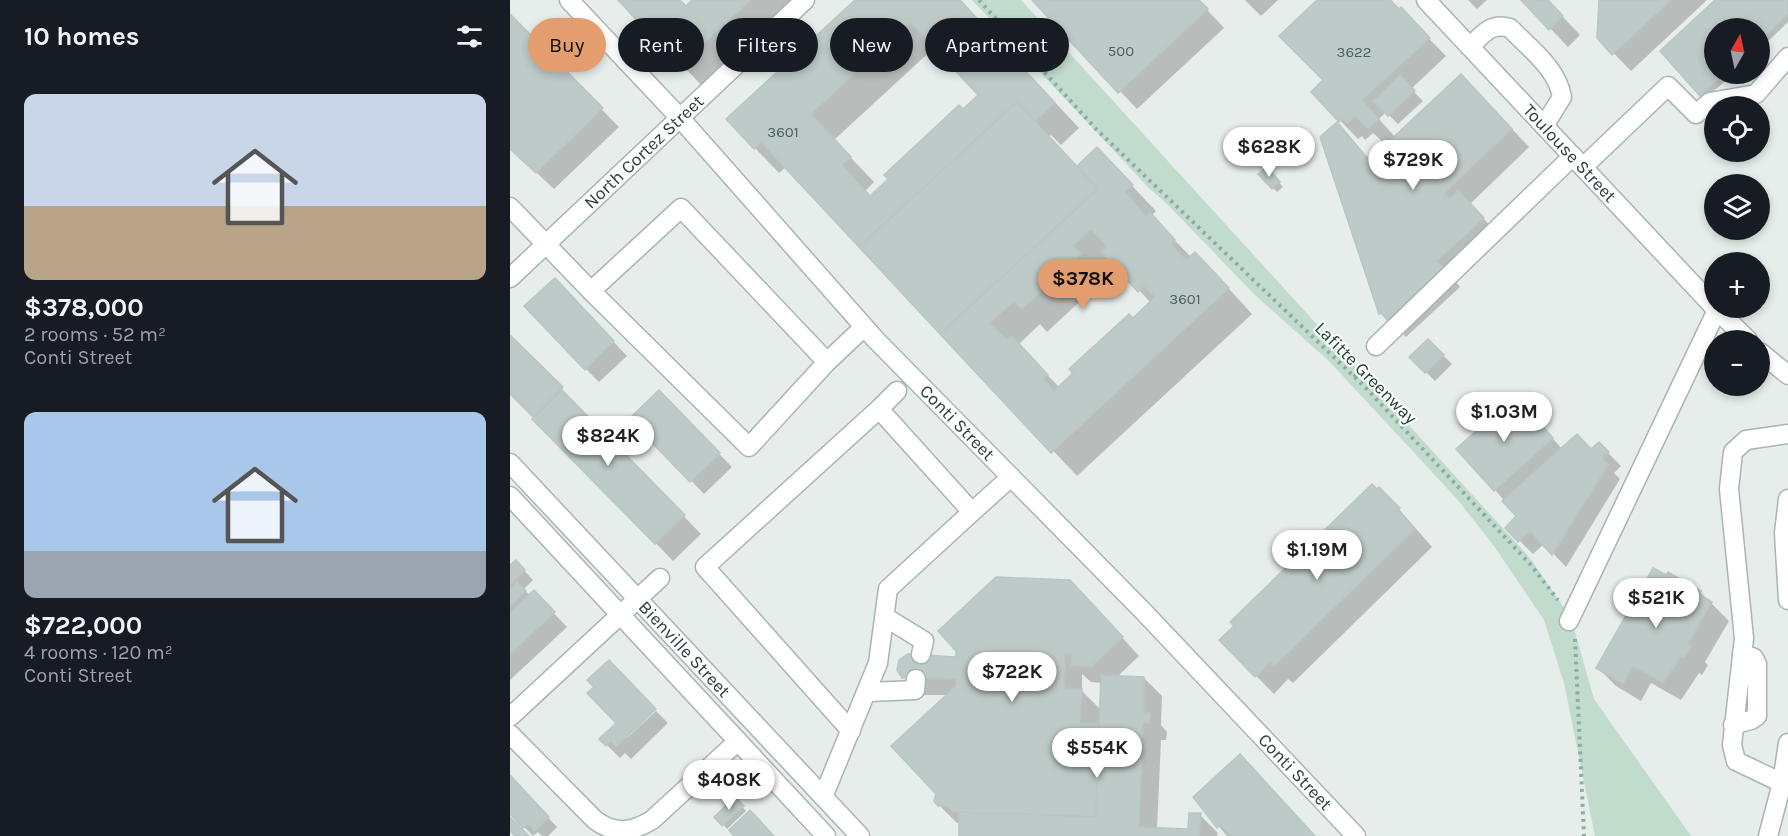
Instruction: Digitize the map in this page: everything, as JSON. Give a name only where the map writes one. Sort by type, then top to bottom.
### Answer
[{"type":"street","name":"Conti Street","points":[[570,0],[680,118],[864,327],[1356,836]]},
{"type":"street","name":"North Cortez Street","points":[[510,278],[805,0]]},
{"type":"street","name":"Toulouse Street","points":[[1426,0],[1704,295]]},
{"type":"street","points":[[1470,47],[1490,27],[1501,25],[1510,28],[1518,36],[1555,76],[1560,86],[1562,97],[1544,126]]},
{"type":"street","points":[[1376,346],[1578,162],[1668,86],[1696,114],[1710,102],[1756,94],[1788,57]]},
{"type":"street","points":[[510,207],[591,291],[749,447],[827,362],[864,327]]},
{"type":"street","points":[[591,291],[681,208],[827,362]]},
{"type":"street","points":[[1569,621],[1711,318]]},
{"type":"street","name":"Toulouse Street","points":[[1726,318],[1738,330]]},
{"type":"street","points":[[1770,360],[1788,375]]},
{"type":"street","points":[[851,731],[705,567],[897,392]]},
{"type":"street","points":[[879,410],[972,512]]},
{"type":"street","points":[[1782,783],[1736,761],[1732,745],[1744,639],[1729,489],[1733,452],[1746,440],[1788,434]]},
{"type":"street","name":"Bienville Street","points":[[510,463],[860,836]]},
{"type":"street","points":[[823,797],[869,692],[878,663],[888,589],[1011,477]]},
{"type":"street","name":"Bienville Street","points":[[510,496],[826,836]]},
{"type":"street","points":[[1788,499],[1784,533],[1788,600]]},
{"type":"street","points":[[510,717],[660,578]]},
{"type":"street","points":[[885,617],[924,641],[921,654]]},
{"type":"street","points":[[869,692],[915,690],[916,679]]},
{"type":"street","points":[[510,734],[595,820],[606,829],[620,832],[638,828],[652,820],[738,741]]},
{"type":"street","points":[[1768,836],[1782,783],[1788,743]]},
{"type":"path","name":"Lafitte Greenway","points":[[979,0],[1096,130],[1365,387],[1530,564],[1558,600],[1574,631],[1584,836]]},
{"type":"green space","points":[[972,0],[1021,0],[1037,18],[989,18]]},
{"type":"green space","points":[[1069,53],[1530,558],[1571,618],[1594,699],[1691,836],[1595,836],[1564,683],[1544,620],[1494,546],[1457,499],[1329,361],[1255,295],[1149,188],[1040,72],[1069,72]]},
{"type":"building","points":[[618,0],[680,0],[686,6],[692,0],[751,0],[731,18],[716,18],[716,32],[704,43],[704,18],[635,18]]},
{"type":"building","points":[[855,0],[960,0],[977,18],[925,18],[925,38],[913,25],[913,18],[835,18]]},
{"type":"building","points":[[1032,0],[1199,0],[1208,9],[1118,93],[1069,40],[1069,18],[1049,18]]},
{"type":"building","points":[[1317,0],[1390,0],[1399,9],[1401,7],[1430,38],[1362,100],[1379,119],[1368,129],[1355,116],[1347,123],[1343,119],[1339,122],[1311,92],[1323,80],[1279,36]]},
{"type":"building","points":[[1521,0],[1548,0],[1563,16],[1549,30]]},
{"type":"building","points":[[1599,0],[1671,0],[1612,55],[1597,38]]},
{"type":"building","points":[[1715,0],[1788,0],[1788,14],[1770,31],[1770,18],[1704,18],[1704,84],[1713,84],[1700,96],[1660,51]]},
{"type":"building","points":[[510,14],[528,32],[528,72],[567,72],[603,108],[536,173],[510,149]]},
{"type":"building","points":[[830,23],[830,72],[856,72],[811,114],[851,157],[842,165],[870,196],[888,179],[884,175],[959,105],[963,109],[978,95],[957,72],[1026,72],[1055,103],[1035,121],[1017,102],[859,247],[761,142],[754,149],[726,119],[777,72],[818,72],[818,34]]},
{"type":"building","points":[[1461,74],[1512,129],[1444,193],[1450,199],[1458,190],[1484,218],[1437,261],[1443,268],[1387,320],[1381,312],[1379,314],[1320,137],[1337,122],[1369,160]]},
{"type":"building","points":[[1400,75],[1415,91],[1388,116],[1373,101]]},
{"type":"building","points":[[1017,102],[1098,189],[940,334],[859,247]]},
{"type":"building","points":[[1097,147],[1133,185],[1125,192],[1146,216],[1150,212],[1175,240],[1171,244],[1186,260],[1195,252],[1229,288],[1051,453],[940,334],[1098,189],[1077,166]],"holes":[[[1091,229],[1107,247],[1101,252],[1138,292],[1144,286],[1155,297],[1133,318],[1129,314],[1069,369],[1073,373],[1054,391],[1043,379],[1048,375],[1012,336],[1007,340],[990,323],[1014,301],[1022,309],[1081,254],[1073,246]]]},
{"type":"building","points":[[1267,167],[1280,182],[1272,189],[1258,174]]},
{"type":"building","points":[[555,278],[614,341],[585,370],[524,306]]},
{"type":"building","points":[[510,335],[563,387],[533,417],[510,394]]},
{"type":"building","points":[[1428,339],[1444,355],[1425,373],[1409,357]]},
{"type":"building","points":[[562,390],[685,515],[655,544],[532,419]]},
{"type":"building","points":[[659,390],[720,453],[690,482],[629,419]]},
{"type":"building","points":[[1515,396],[1553,438],[1494,491],[1456,449]]},
{"type":"building","points":[[1577,434],[1591,449],[1599,442],[1609,452],[1602,458],[1608,465],[1552,555],[1530,531],[1518,542],[1505,528],[1516,516],[1502,501]]},
{"type":"building","points":[[1372,484],[1377,489],[1379,487],[1400,508],[1398,511],[1415,529],[1274,666],[1270,662],[1255,677],[1219,640],[1234,626],[1230,622]]},
{"type":"building","points":[[516,560],[525,570],[510,585],[510,565]]},
{"type":"building","points":[[1653,568],[1666,575],[1668,572],[1701,591],[1699,594],[1712,602],[1688,644],[1691,646],[1684,658],[1681,656],[1663,683],[1633,666],[1623,684],[1596,668]]},
{"type":"building","points":[[996,577],[1070,580],[1123,637],[1091,667],[1071,665],[1072,655],[1065,654],[1064,688],[1082,689],[1080,723],[1099,724],[1096,817],[953,812],[947,806],[938,806],[934,801],[936,794],[891,746],[956,686],[956,679],[902,678],[897,670],[899,660],[908,654],[956,657],[956,651],[938,631]]},
{"type":"building","points":[[517,582],[526,591],[510,606],[510,589]]},
{"type":"building","points":[[534,590],[555,612],[510,654],[510,613]]},
{"type":"building","points":[[609,660],[656,709],[616,747],[611,741],[606,746],[599,739],[616,723],[587,693],[594,687],[587,680]]},
{"type":"building","points":[[1101,675],[1144,677],[1144,712],[1150,713],[1149,723],[1143,723],[1139,827],[1188,829],[1189,813],[1201,813],[1199,836],[959,836],[959,812],[1096,817]]},
{"type":"building","points":[[1240,754],[1315,836],[1231,836],[1220,824],[1217,828],[1193,797]]},
{"type":"building","points":[[510,775],[549,817],[535,831],[528,824],[523,828],[510,814]]},
{"type":"building","points":[[735,797],[744,806],[722,826],[714,817]]},
{"type":"building","points":[[750,810],[774,836],[734,836],[729,830]]},
{"type":"building","points":[[510,817],[529,836],[515,836],[510,831]]}]
